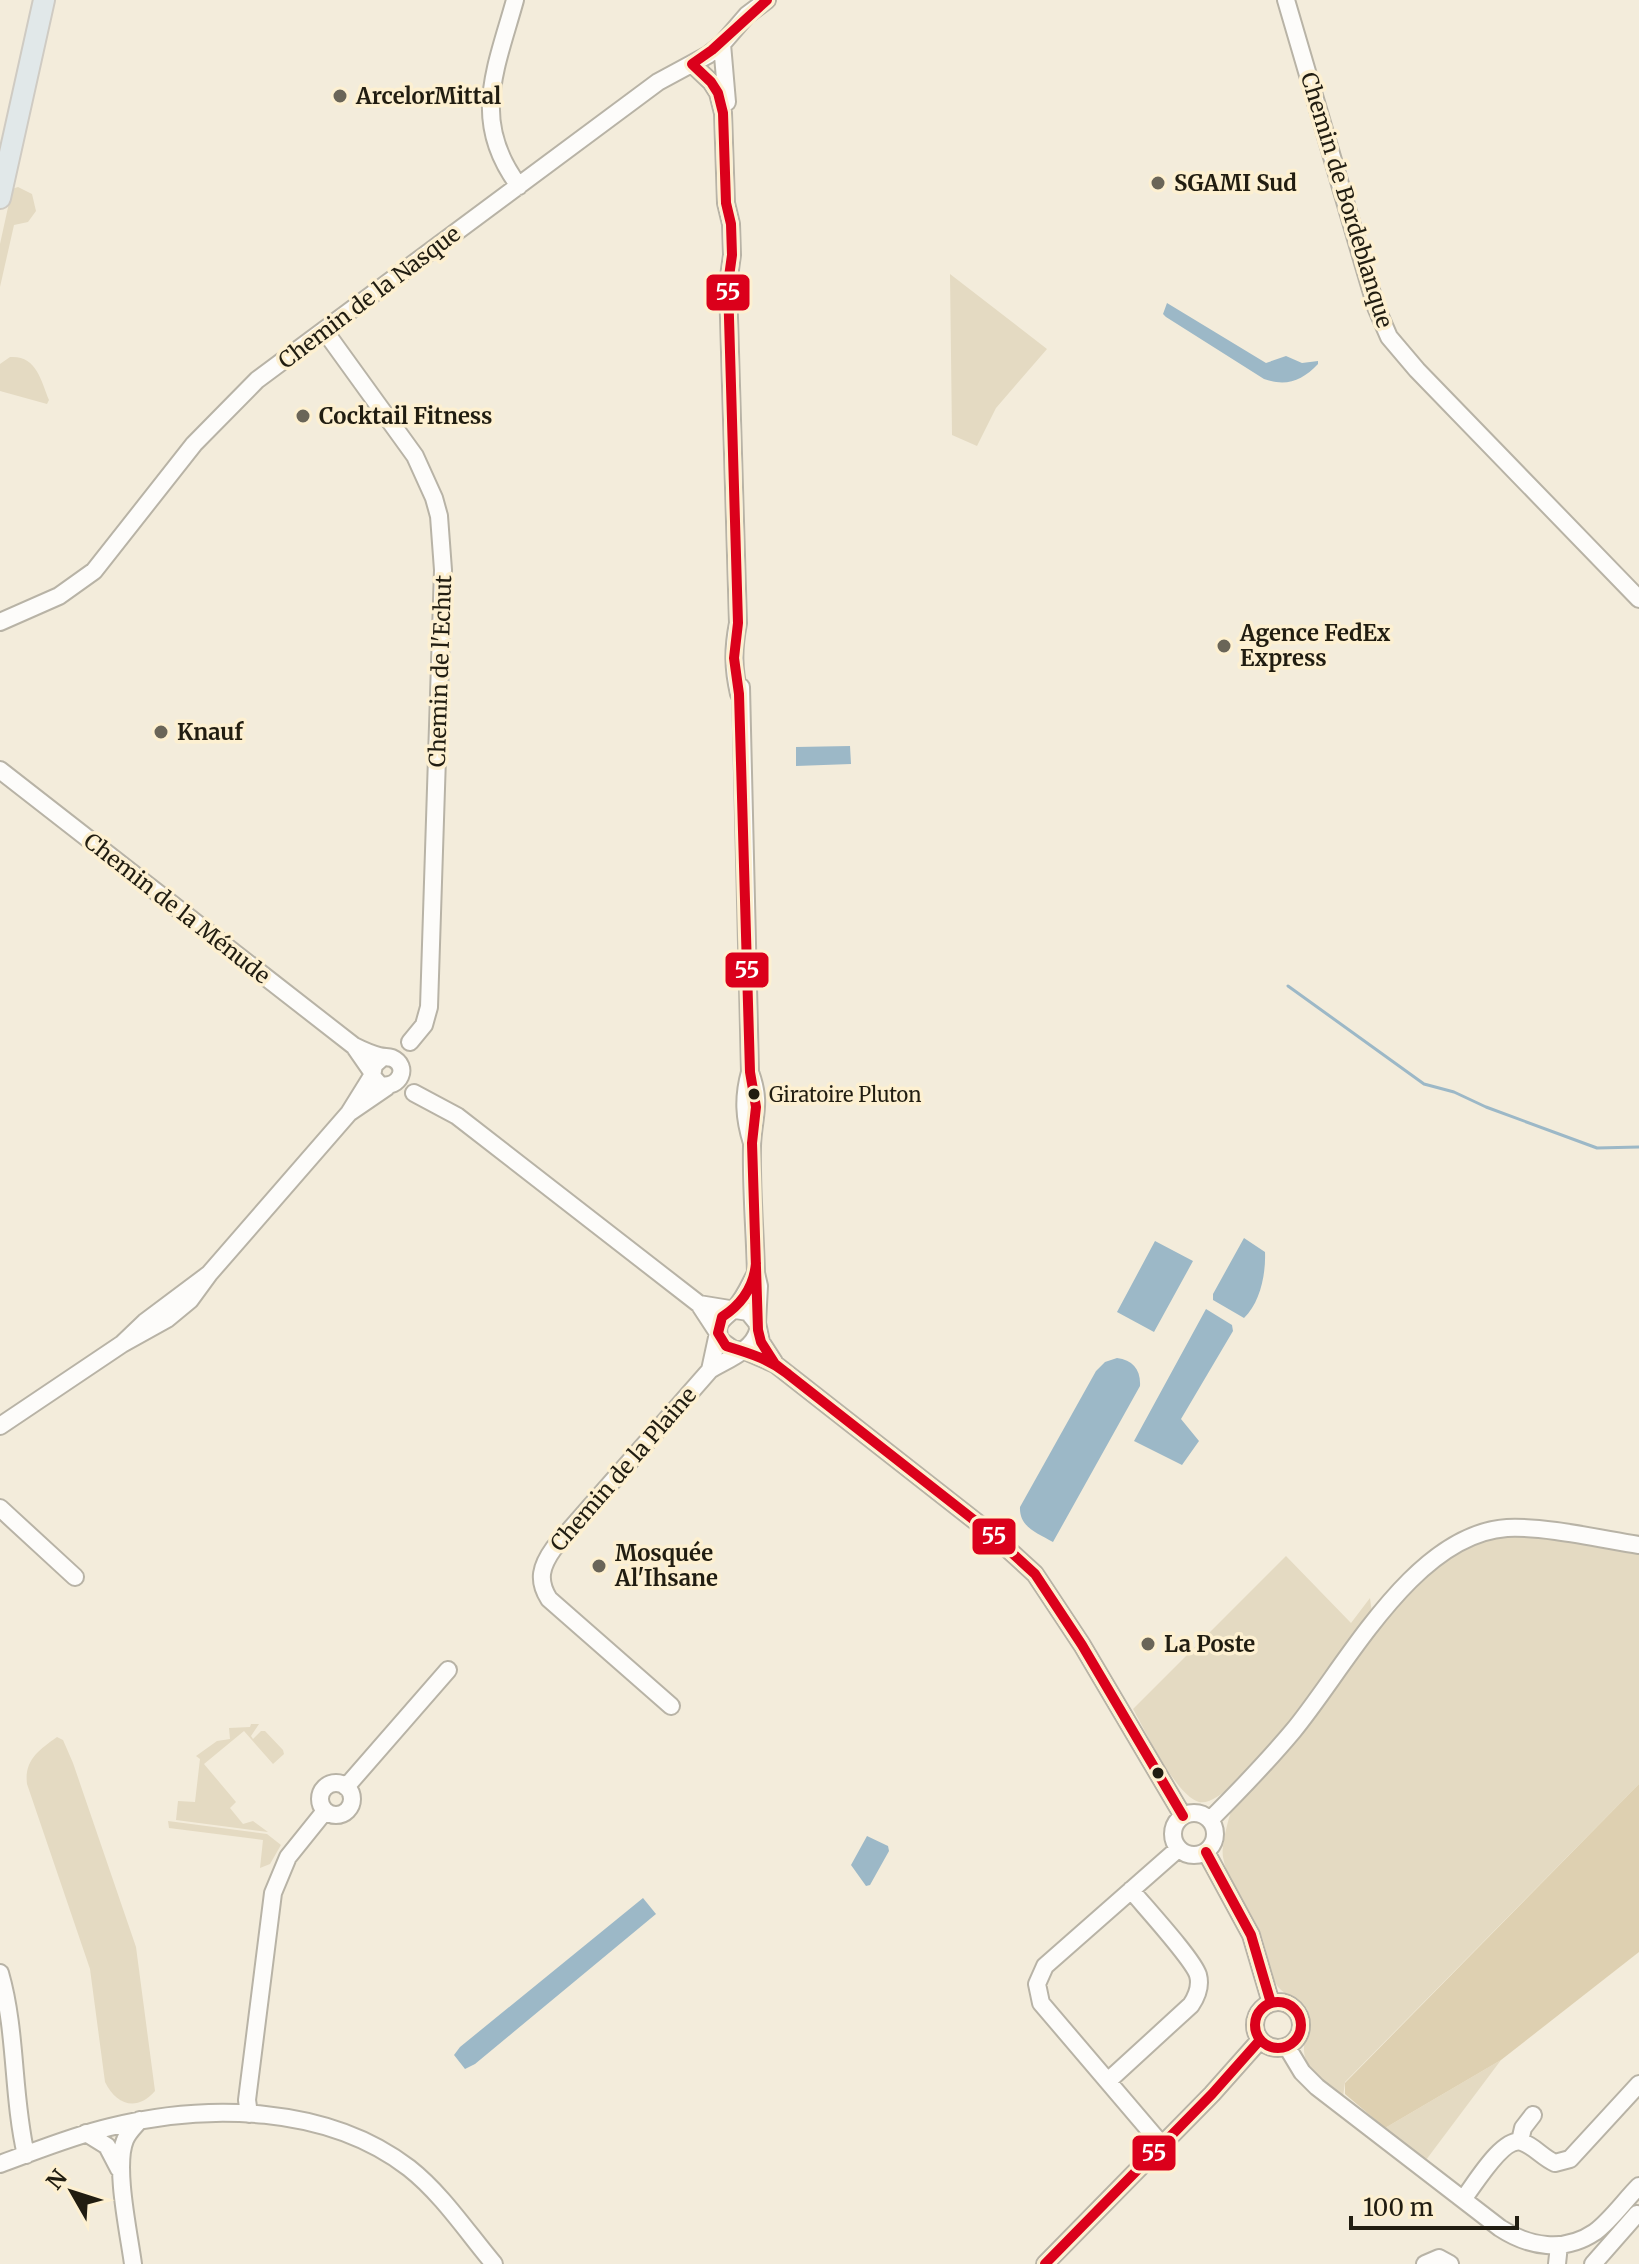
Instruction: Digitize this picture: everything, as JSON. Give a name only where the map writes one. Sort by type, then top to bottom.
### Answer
[{"type":"main road","points":[[0,198],[44,0]]},
{"type":"street","points":[[515,0],[489,106],[497,145],[519,186]]},
{"type":"street","name":"Chemin de la Nasque","points":[[0,622],[59,596],[94,571],[194,444],[257,380],[658,82],[722,44],[747,15],[767,0]]},
{"type":"street","name":"Chemin de Bordeblanque","points":[[1286,0],[1376,307],[1389,337],[1409,362],[1639,599]]},
{"type":"street","points":[[722,44],[727,103],[723,113]]},
{"type":"street","points":[[692,64],[718,93],[723,113],[726,203],[732,239],[728,284],[738,623],[733,670],[739,694],[750,1072],[756,1088],[757,1106],[752,1143],[758,1326],[761,1342],[775,1364]]},
{"type":"street","name":"Chemin de l'Echut","points":[[324,330],[415,456],[434,498],[442,538],[442,635],[429,1007],[424,1025],[410,1042],[395,1079]]},
{"type":"street","name":"Chemin de la Ménude","points":[[0,770],[354,1046],[384,1057]]},
{"type":"street","name":"Chemin de l'Echut","points":[[384,1057],[410,1042]]},
{"type":"street","name":"Chemin de la Ménude","points":[[354,1046],[372,1074]]},
{"type":"street","points":[[0,1426],[122,1344],[150,1331],[179,1310],[349,1113],[374,1065],[384,1057],[396,1061],[395,1079]]},
{"type":"street","points":[[372,1074],[377,1083],[395,1079],[457,1116],[699,1304],[726,1346],[775,1364],[1010,1550],[1035,1574],[1063,1614],[1183,1816]]},
{"type":"street","points":[[349,1113],[395,1079]]},
{"type":"street","points":[[718,1333],[722,1317],[734,1310],[756,1273]]},
{"type":"street","points":[[699,1304],[748,1312],[758,1326]]},
{"type":"street","points":[[743,1350],[753,1343],[758,1326]]},
{"type":"street","name":"Chemin de la Plaine","points":[[710,1370],[718,1333]]},
{"type":"street","name":"Chemin de la Plaine","points":[[671,1706],[549,1599],[543,1588],[541,1573],[554,1548],[710,1370],[743,1350]]},
{"type":"street","points":[[0,1508],[75,1577]]},
{"type":"street","points":[[1210,1820],[1292,1732],[1395,1594],[1435,1558],[1460,1542],[1505,1528],[1639,1545]]},
{"type":"street","points":[[346,1787],[448,1670]]},
{"type":"street","points":[[337,1783],[346,1787],[352,1795],[348,1810],[334,1816],[325,1811],[320,1798],[324,1789],[337,1783]]},
{"type":"street","points":[[249,2114],[247,2100],[273,1893],[288,1857],[325,1811]]},
{"type":"street","points":[[1200,1813],[1210,1820],[1215,1833],[1206,1852],[1189,1855],[1178,1849],[1173,1831],[1178,1820],[1200,1813]]},
{"type":"street","points":[[1162,2145],[1041,2003],[1037,1984],[1045,1966],[1178,1849]]},
{"type":"street","points":[[1206,1852],[1251,1935],[1271,2003]]},
{"type":"street","points":[[1108,2081],[1191,2005],[1199,1985],[1193,1966],[1131,1890]]},
{"type":"street","points":[[0,1973],[26,2155]]},
{"type":"street","points":[[1271,2003],[1291,2005],[1302,2022],[1296,2041],[1287,2047],[1277,2049],[1268,2046],[1260,2040],[1255,2030],[1256,2019],[1262,2009],[1271,2003]]},
{"type":"street","points":[[1045,2264],[1260,2040]]},
{"type":"street","points":[[1287,2047],[1309,2080],[1518,2239],[1540,2245],[1589,2235],[1639,2186]]},
{"type":"street","points":[[1464,2198],[1511,2142],[1520,2141],[1550,2161],[1567,2161],[1639,2084]]},
{"type":"street","points":[[0,2164],[86,2133],[172,2116],[249,2114],[325,2126],[369,2143],[410,2169],[441,2200],[494,2264]]},
{"type":"street","points":[[1520,2141],[1523,2128],[1533,2115]]},
{"type":"street","points":[[133,2264],[122,2174],[125,2138],[140,2120]]},
{"type":"street","points":[[86,2133],[107,2146],[122,2174]]},
{"type":"street","points":[[1593,2264],[1637,2214]]},
{"type":"street","points":[[1489,2217],[1562,2240]]},
{"type":"street","points":[[1557,2264],[1562,2240]]},
{"type":"street","points":[[1425,2264],[1439,2258],[1450,2264]]},
{"type":"shaded area","points":[[18,187],[32,194],[36,211],[28,222],[14,225],[0,287],[0,244],[12,189]]},
{"type":"shaded area","points":[[950,274],[1047,349],[996,408],[977,446],[952,435]]},
{"type":"shaded area","points":[[10,357],[19,357],[32,364],[49,400],[47,404],[0,391],[0,364]]},
{"type":"shaded area","points":[[1506,1534],[1537,1535],[1639,1551],[1639,1784],[1345,2082],[1343,2097],[1319,2077],[1305,2058],[1309,2021],[1307,2009],[1275,1982],[1259,1929],[1230,1879],[1223,1853],[1229,1819],[1232,1809],[1405,1595],[1438,1564],[1462,1547]]},
{"type":"shaded area","points":[[1286,1556],[1351,1623],[1370,1598],[1372,1613],[1317,1689],[1263,1754],[1238,1781],[1216,1798],[1199,1802],[1190,1797],[1171,1775],[1133,1709]]},
{"type":"shaded area","points":[[251,1724],[259,1724],[251,1736],[253,1739],[265,1731],[283,1750],[284,1754],[273,1764],[244,1731],[204,1764],[236,1802],[230,1808],[243,1824],[253,1821],[268,1832],[176,1820],[178,1801],[195,1802],[200,1759],[196,1756],[217,1741],[230,1739],[229,1728],[250,1727]]},
{"type":"shaded area","points":[[57,1737],[63,1740],[73,1763],[136,1947],[155,2091],[141,2102],[121,2100],[105,2082],[90,1969],[27,1784],[30,1762]]},
{"type":"shaded area","points":[[1639,1784],[1639,1952],[1501,2060],[1385,2128],[1345,2094],[1345,2083]]},
{"type":"shaded area","points":[[168,1821],[267,1834],[281,1845],[270,1864],[260,1868],[263,1840],[169,1828]]},
{"type":"shaded area","points":[[1501,2060],[1426,2160],[1385,2128]]},
{"type":"water","points":[[1167,303],[1266,363],[1286,356],[1302,363],[1318,361],[1318,364],[1293,381],[1264,379],[1166,317],[1163,314]]},
{"type":"water","points":[[850,746],[851,764],[796,766],[796,747]]},
{"type":"water","points":[[1244,1238],[1265,1252],[1265,1261],[1258,1296],[1244,1318],[1213,1300],[1213,1294]]},
{"type":"water","points":[[1155,1241],[1193,1261],[1154,1332],[1117,1312]]},
{"type":"water","points":[[1206,1309],[1232,1325],[1233,1331],[1181,1419],[1199,1441],[1182,1465],[1134,1441]]},
{"type":"water","points":[[1117,1358],[1135,1367],[1140,1386],[1053,1542],[1022,1520],[1020,1507],[1096,1371],[1105,1362]]},
{"type":"water","points":[[867,1836],[888,1846],[889,1851],[870,1885],[866,1886],[851,1865]]},
{"type":"water","points":[[643,1898],[656,1914],[475,2064],[465,2069],[454,2055],[460,2047]]},
{"type":"waterway","points":[[1288,986],[1424,1084],[1454,1092],[1597,1148],[1639,1147]]},
{"type":"transit line","name":"55","points":[[767,0],[692,64],[718,93],[723,113],[726,203],[731,224],[732,255],[728,284],[738,623],[734,658],[739,694],[750,1072],[756,1107],[752,1143],[758,1330],[761,1342],[775,1364],[988,1531],[1035,1574],[1082,1645],[1183,1816]]},
{"type":"transit line","name":"55","points":[[756,1263],[750,1287],[741,1301],[722,1317],[718,1333],[726,1346],[766,1360],[788,1374]]},
{"type":"transit line","name":"55","points":[[1206,1852],[1251,1935],[1271,2003]]},
{"type":"transit line","name":"55","points":[[1278,2002],[1294,2009],[1301,2025],[1294,2041],[1278,2048],[1262,2041],[1255,2025],[1262,2009],[1278,2002]]},
{"type":"transit line","name":"55","points":[[1045,2264],[1212,2094],[1260,2040]]},
{"type":"place","name":"ArcelorMittal","points":[[340,96]]},
{"type":"place","name":"SGAMI Sud","points":[[1158,183]]},
{"type":"place","name":"Cocktail Fitness","points":[[303,416]]},
{"type":"place","name":"Agence FedEx Express","points":[[1224,646]]},
{"type":"place","name":"Knauf","points":[[161,732]]},
{"type":"place","name":"Giratoire Pluton","points":[[754,1094]]},
{"type":"place","name":"Mosquée Al'Ihsane","points":[[599,1566]]},
{"type":"place","name":"La Poste","points":[[1148,1644]]}]
